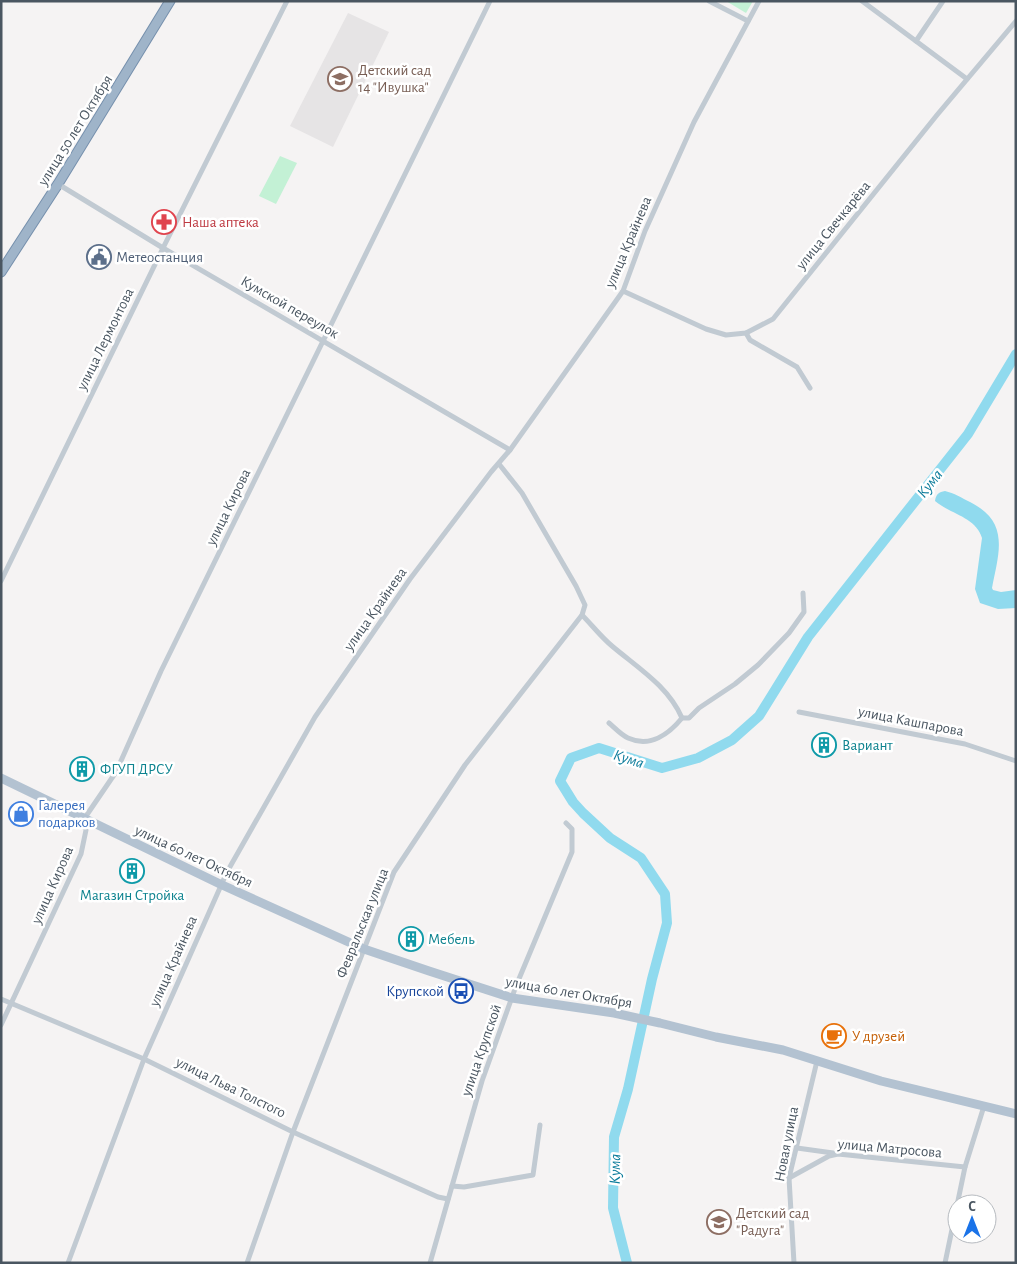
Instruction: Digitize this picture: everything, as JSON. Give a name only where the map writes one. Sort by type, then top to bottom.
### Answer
[{"type":"highway","name":"улица 50 лет Октября","points":[[1,272],[58,184],[170,1]]},
{"type":"main road","name":"улица 60 лет Октября","points":[[1,778],[220,884],[364,950],[512,998],[614,1014],[782,1050],[881,1081],[1016,1114]]},
{"type":"street","name":"улица Лермонтова","points":[[1,581],[163,248],[287,1]]},
{"type":"street","name":"улица Кирова","points":[[1,1025],[82,854],[86,830],[84,819],[116,772],[161,671],[490,1]]},
{"type":"street","points":[[710,1],[748,21]]},
{"type":"street","name":"улица Крайнева","points":[[68,1263],[144,1059],[220,884],[315,717],[410,579],[510,450],[623,291],[645,231],[694,122],[759,1]]},
{"type":"street","points":[[862,1],[967,79]]},
{"type":"street","points":[[916,41],[943,1]]},
{"type":"street","name":"улица Свечкарёва","points":[[623,291],[706,329],[726,335],[746,333],[773,319],[1016,21]]},
{"type":"street","name":"Кумской переулок","points":[[58,184],[163,248],[510,450]]},
{"type":"street","points":[[746,333],[750,340],[798,367],[810,388]]},
{"type":"street","name":"Февральская улица","points":[[247,1263],[293,1132],[394,872],[465,764],[582,615],[584,606],[576,586],[522,493],[499,464]]},
{"type":"street","points":[[609,723],[627,738],[641,741],[655,740],[669,733],[682,718],[689,718],[699,708],[758,666],[789,633],[804,612],[803,593]]},
{"type":"street","points":[[582,615],[612,646],[636,664],[670,696],[682,718]]},
{"type":"street","name":"улица Кашпарова","points":[[799,712],[965,744],[1016,761]]},
{"type":"street","name":"улица Крупской","points":[[430,1263],[482,1080],[512,998],[572,852],[572,829],[566,823]]},
{"type":"street","name":"улица Льва Толстого","points":[[1,999],[144,1059],[293,1132],[438,1197],[448,1199]]},
{"type":"street","name":"Новая улица","points":[[794,1263],[789,1178],[817,1061]]},
{"type":"street","points":[[945,1263],[965,1167],[984,1106]]},
{"type":"street","points":[[452,1186],[464,1187],[533,1175],[540,1125]]},
{"type":"street","points":[[796,1148],[838,1154]]},
{"type":"street","name":"улица Матросова","points":[[789,1178],[829,1156],[838,1154],[965,1167]]},
{"type":"shaded area","name":"Детский сад 14 \"Ивушка\"","points":[[348,13],[389,32],[333,147],[290,126]]},
{"type":"green space","points":[[726,1],[753,1],[746,13]]},
{"type":"green space","points":[[280,156],[297,163],[276,204],[259,196]]},
{"type":"water","points":[[945,491],[970,502],[983,510],[991,519],[999,539],[999,550],[992,588],[1001,592],[1016,590],[1016,608],[998,609],[980,603],[975,589],[982,538],[979,531],[968,520],[935,501],[938,494]]},
{"type":"waterway","name":"Кума","points":[[627,1263],[613,1208],[614,1137],[628,1089],[652,979],[667,923],[665,894],[641,858],[610,838],[583,813],[573,802],[560,781],[571,758],[599,748],[662,768],[698,758],[732,740],[759,716],[808,637],[968,434],[1016,354]]},
{"type":"place","name":"Детский сад 14 \"Ивушка\"","points":[[340,79]]},
{"type":"place","name":"Наша аптека","points":[[164,222]]},
{"type":"place","name":"Метеостанция","points":[[99,257]]},
{"type":"place","name":"Вариант","points":[[824,745]]},
{"type":"place","name":"ФГУП ДРСУ","points":[[82,769]]},
{"type":"place","name":"Галерея подарков","points":[[21,814]]},
{"type":"place","name":"Магазин Стройка","points":[[132,871]]},
{"type":"place","name":"Мебель","points":[[411,939]]},
{"type":"place","name":"Крупской","points":[[461,991]]},
{"type":"place","name":"У друзей","points":[[834,1036]]},
{"type":"place","name":"Детский сад \"Радуга\"","points":[[719,1222]]}]
